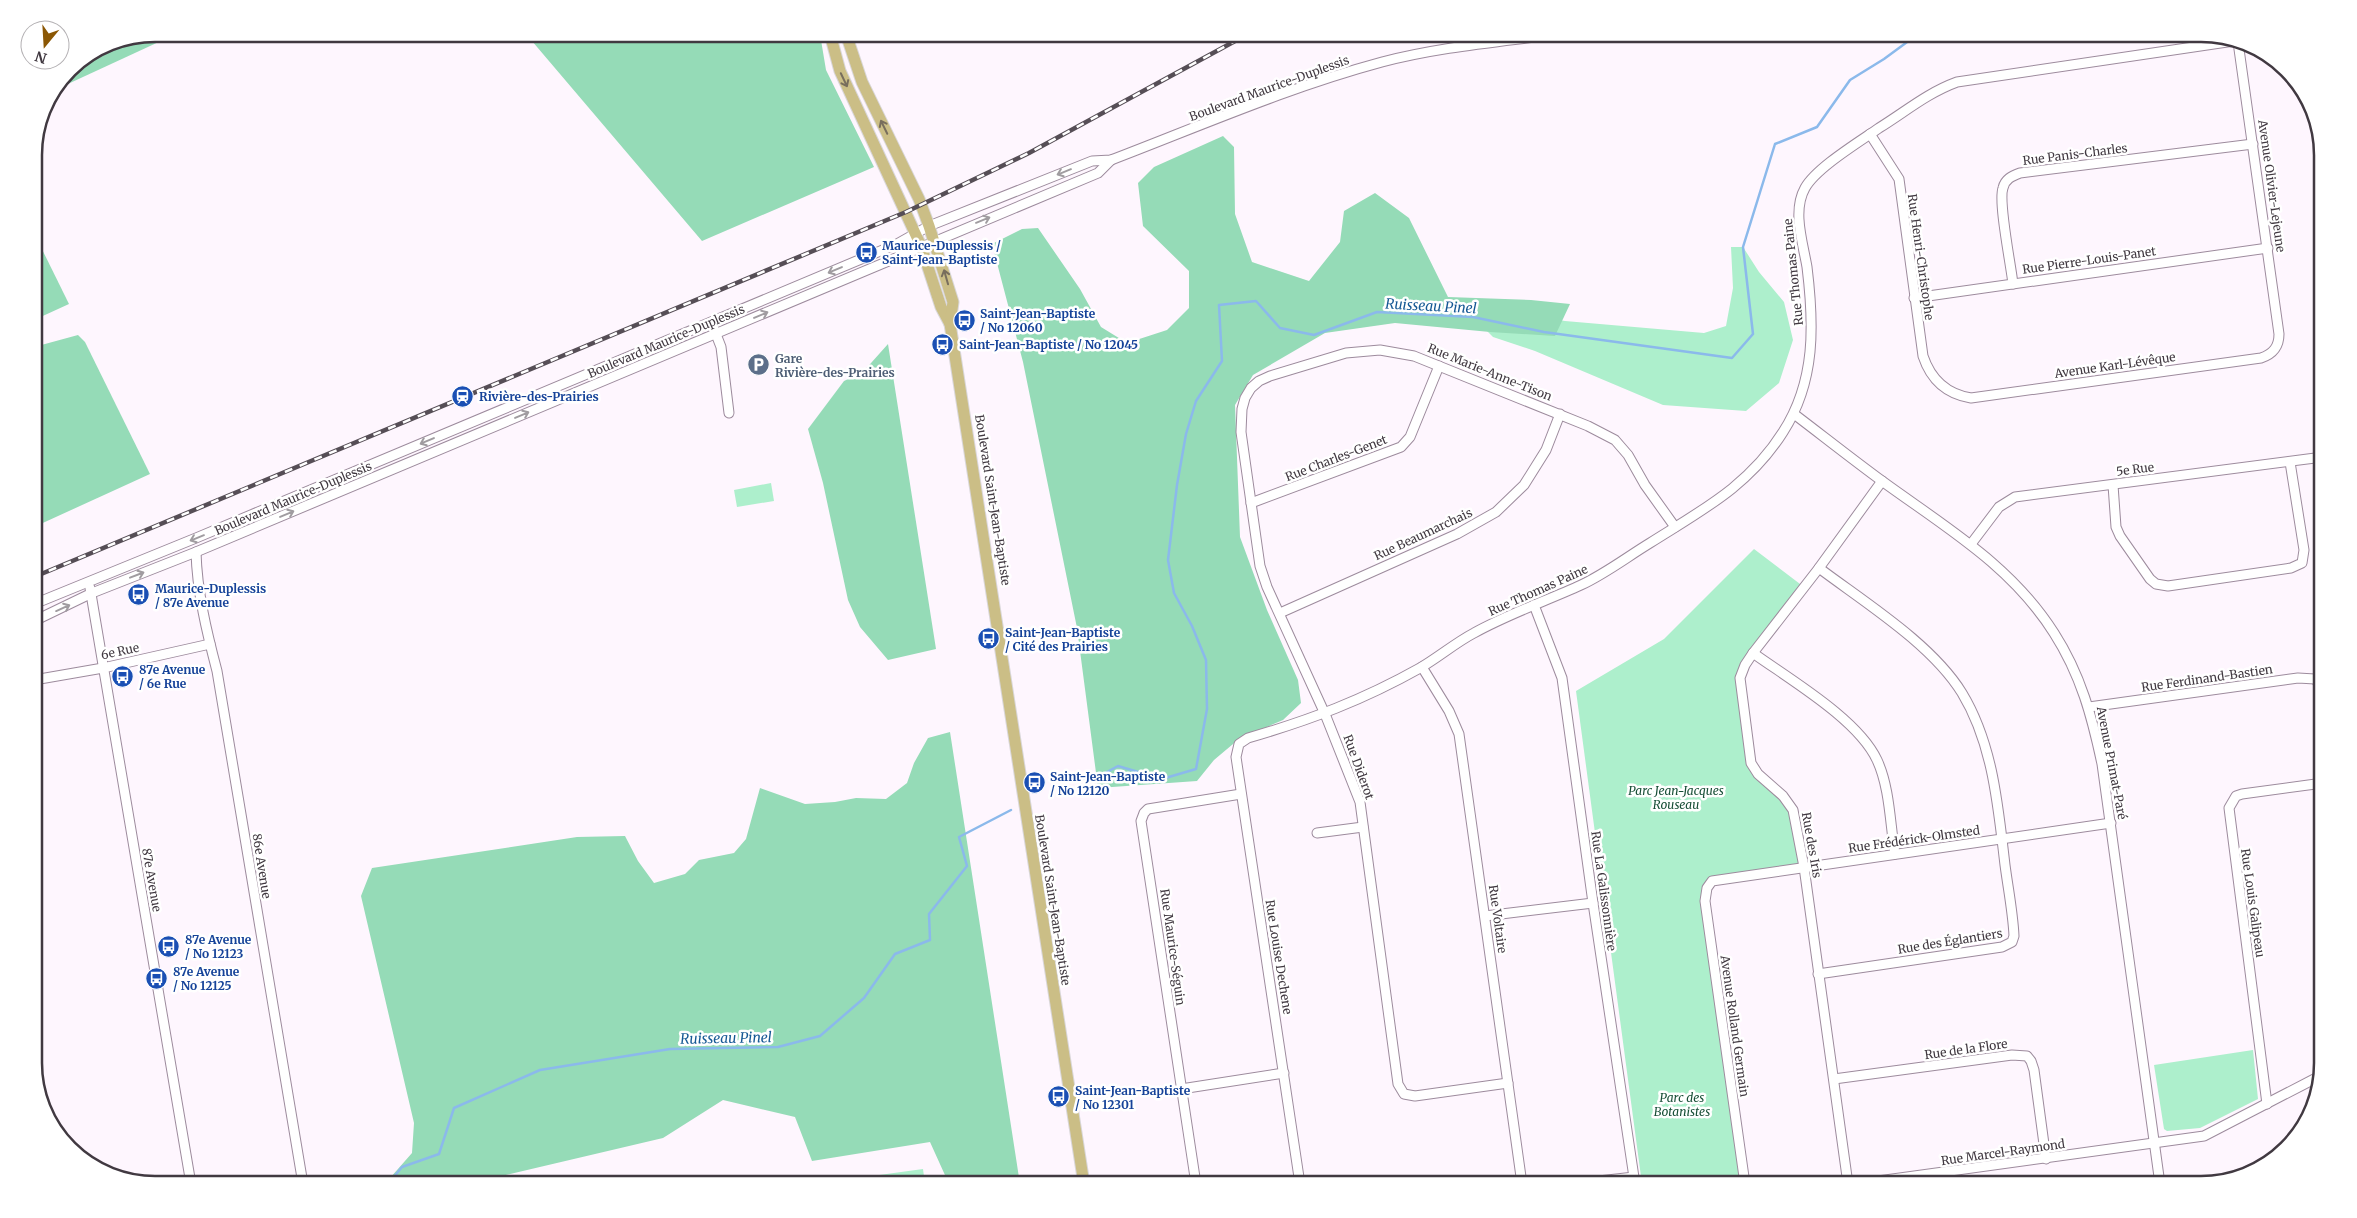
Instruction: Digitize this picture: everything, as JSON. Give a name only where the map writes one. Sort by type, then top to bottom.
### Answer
[{"type":"main road","name":"Boulevard Saint-Jean-Baptiste","points":[[832,42],[840,71],[879,150],[922,246],[941,307],[950,324]]},
{"type":"main road","name":"Boulevard Saint-Jean-Baptiste","points":[[849,42],[862,82],[919,199],[953,302],[950,324],[1083,1176]]},
{"type":"street","name":"Boulevard Maurice-Duplessis","points":[[43,600],[897,244],[929,226],[1092,161],[1111,160],[1290,91],[1353,70],[1434,52],[1503,42]]},
{"type":"street","name":"Rue Thomas Paine","points":[[1248,738],[1325,714],[1422,667],[1474,632],[1584,584],[1717,502],[1754,471],[1775,445],[1794,414],[1807,374],[1813,323],[1800,219],[1801,197],[1807,185],[1816,174],[1870,134],[1925,96],[1956,82],[2220,44]]},
{"type":"street","name":"Avenue Olivier-Lejeune","points":[[2239,49],[2279,334]]},
{"type":"street","name":"Rue Henri-Christophe","points":[[1870,134],[1899,180],[1922,356],[1934,379],[1941,386]]},
{"type":"street","name":"Rue Panis-Charles","points":[[2013,284],[2002,197],[2005,181],[2012,176],[2253,144]]},
{"type":"street","name":"Boulevard Maurice-Duplessis","points":[[43,617],[92,593],[196,552],[934,240],[1098,173],[1111,160]]},
{"type":"street","name":"Rue Pierre-Louis-Panet","points":[[1914,298],[2268,248]]},
{"type":"street","points":[[711,322],[721,347],[728,413]]},
{"type":"street","name":"Avenue Karl-Lévêque","points":[[1941,386],[1955,394],[1971,398],[2261,358],[2270,355],[2275,350],[2279,342],[2279,334]]},
{"type":"street","name":"Rue Marie-Anne-Tison","points":[[1251,388],[1270,376],[1346,353],[1380,350],[1414,356],[1560,414],[1614,440],[1628,455],[1644,485],[1674,527]]},
{"type":"street","name":"Rue Charles-Genet","points":[[1251,503],[1401,447],[1410,436],[1439,366]]},
{"type":"street","name":"Rue Diderot","points":[[1251,388],[1242,409],[1241,432],[1260,566],[1325,714],[1360,802],[1400,1090],[1404,1094],[1414,1096],[1508,1083]]},
{"type":"street","name":"Rue Beaumarchais","points":[[1280,613],[1457,534],[1496,512],[1524,485],[1546,450],[1560,414]]},
{"type":"street","name":"Avenue Primat-Paré","points":[[1794,414],[1882,481],[1971,544],[2002,571],[2043,617],[2066,653],[2089,707],[2102,764],[2159,1176]]},
{"type":"street","name":"5e Rue","points":[[1971,544],[1999,507],[2009,499],[2314,458]]},
{"type":"street","points":[[2113,484],[2116,528],[2120,536],[2150,579],[2156,584],[2168,586],[2291,568],[2302,563],[2304,550],[2290,462]]},
{"type":"street","name":"Rue des Iris","points":[[1847,1176],[1804,867],[1794,810],[1758,774],[1751,763],[1740,678],[1745,665],[1753,653],[1819,568],[1882,481]]},
{"type":"street","name":"86e Avenue","points":[[196,552],[210,644],[217,671],[302,1176]]},
{"type":"street","points":[[1819,568],[1914,641],[1940,666],[1961,692],[1981,732],[1993,773],[2002,839]]},
{"type":"street","name":"87e Avenue","points":[[89,581],[190,1176]]},
{"type":"street","name":"Rue La Galissonnière","points":[[1534,605],[1562,678],[1592,903],[1633,1176]]},
{"type":"street","name":"6e Rue","points":[[43,678],[103,668],[210,644]]},
{"type":"street","points":[[1753,653],[1837,714],[1866,743],[1877,759],[1884,778],[1895,854]]},
{"type":"street","name":"Rue Voltaire","points":[[1422,667],[1449,711],[1459,734],[1521,1176]]},
{"type":"street","name":"Rue Ferdinand-Bastien","points":[[2089,707],[2306,677],[2314,680]]},
{"type":"street","name":"Rue Louise Dechene","points":[[1248,738],[1239,744],[1236,757],[1299,1176]]},
{"type":"street","name":"Rue Louis Galipeau","points":[[2267,1104],[2229,808],[2236,796],[2242,794],[2314,784]]},
{"type":"street","name":"Rue Maurice-Séguin","points":[[1195,1176],[1141,821],[1148,809],[1241,794]]},
{"type":"street","name":"Rue Frédérick-Olmsted","points":[[1720,879],[2111,823]]},
{"type":"street","points":[[1317,833],[1363,827]]},
{"type":"street","name":"Rue des Églantiers","points":[[1818,974],[2008,946],[2012,942],[2014,930],[2002,839]]},
{"type":"street","name":"Avenue Rolland Germain","points":[[1720,879],[1712,881],[1707,888],[1705,900],[1744,1176]]},
{"type":"street","points":[[1485,916],[1592,903]]},
{"type":"street","name":"Rue de la Flore","points":[[1834,1079],[2012,1055],[2027,1056],[2034,1070],[2046,1159]]},
{"type":"street","points":[[1181,1089],[1284,1073]]},
{"type":"street","points":[[2154,1143],[2204,1136],[2314,1079]]},
{"type":"street","name":"Rue Marcel-Raymond","points":[[1917,1176],[2154,1143]]},
{"type":"green space","points":[[159,42],[69,83],[87,66],[112,51],[141,43]]},
{"type":"green space","points":[[533,42],[821,42],[826,70],[874,167],[702,241]]},
{"type":"green space","points":[[1223,136],[1234,147],[1235,214],[1252,262],[1309,281],[1340,242],[1344,211],[1375,193],[1409,218],[1448,297],[1531,300],[1570,304],[1555,336],[1395,323],[1325,333],[1253,375],[1235,405],[1240,537],[1267,610],[1298,680],[1301,703],[1283,720],[1239,739],[1214,760],[1197,781],[1098,788],[1077,628],[1023,362],[992,244],[1022,229],[1038,228],[1080,289],[1101,327],[1127,343],[1167,330],[1189,308],[1189,271],[1143,226],[1138,183],[1154,167]]},
{"type":"green space","points":[[1731,247],[1743,247],[1759,272],[1784,302],[1793,340],[1779,383],[1746,411],[1663,405],[1535,351],[1493,337],[1473,317],[1487,308],[1565,321],[1704,333],[1726,326],[1733,288]]},
{"type":"green space","points":[[43,251],[69,304],[43,316]]},
{"type":"green space","points":[[78,335],[85,342],[150,474],[43,523],[43,345]]},
{"type":"green space","points":[[888,344],[936,649],[888,660],[860,627],[848,600],[823,483],[808,429],[844,381],[863,372]]},
{"type":"green space","points":[[771,483],[774,501],[737,507],[734,490]]},
{"type":"green space","name":"Parc Jean-Jacques Rouseau","points":[[1754,549],[1804,587],[1740,678],[1741,696],[1758,774],[1793,810],[1804,867],[1713,879],[1707,888],[1744,1176],[1641,1176],[1576,691],[1664,639]]},
{"type":"green space","points":[[950,732],[1019,1176],[945,1176],[930,1142],[812,1161],[795,1117],[723,1100],[663,1138],[501,1176],[392,1176],[412,1153],[414,1123],[361,896],[372,868],[577,837],[625,836],[638,861],[654,883],[685,874],[699,860],[734,853],[746,839],[760,788],[805,804],[835,802],[856,798],[886,799],[907,783],[914,763],[928,738]]},
{"type":"green space","points":[[2253,1050],[2258,1099],[2200,1128],[2167,1131],[2164,1129],[2154,1065]]},
{"type":"green space","points":[[923,1169],[924,1176],[872,1176]]},
{"type":"waterway","name":"Ruisseau Pinel","points":[[1050,778],[1094,779],[1118,766],[1162,779],[1196,769],[1207,709],[1206,660],[1192,626],[1174,593],[1168,560],[1177,485],[1186,434],[1196,401],[1222,361],[1219,305],[1256,301],[1280,328],[1314,335],[1377,312],[1473,317],[1544,332],[1732,358],[1753,334],[1743,247],[1775,144],[1817,127],[1850,80],[1907,42]]},
{"type":"waterway","name":"Ruisseau Pinel","points":[[395,1176],[402,1167],[439,1154],[454,1108],[540,1070],[670,1049],[778,1047],[820,1036],[864,998],[895,954],[930,940],[929,914],[967,866],[959,837],[1011,810]]},
{"type":"railway","points":[[43,573],[906,212],[1029,153],[1233,42]]},
{"type":"place","name":"Maurice-Duplessis / Saint-Jean-Baptiste","points":[[866,252]]},
{"type":"place","name":"Saint-Jean-Baptiste / No 12060","points":[[964,320]]},
{"type":"place","name":"Saint-Jean-Baptiste / No 12045","points":[[943,344]]},
{"type":"place","name":"Gare Rivière-des-Prairies","points":[[759,365]]},
{"type":"place","name":"Rivière-des-Prairies","points":[[463,396]]},
{"type":"place","name":"Maurice-Duplessis / 87e Avenue","points":[[139,595]]},
{"type":"place","name":"Saint-Jean-Baptiste / Cité des Prairies","points":[[989,639]]},
{"type":"place","name":"87e Avenue / 6e Rue","points":[[123,676]]},
{"type":"place","name":"Saint-Jean-Baptiste / No 12120","points":[[1034,783]]},
{"type":"place","name":"87e Avenue / No 12123","points":[[169,946]]},
{"type":"place","name":"87e Avenue / No 12125","points":[[157,978]]},
{"type":"place","name":"Saint-Jean-Baptiste / No 12301","points":[[1059,1097]]},
{"type":"park label","name":"Parc des Botanistes","points":[[1682,1104]]}]
